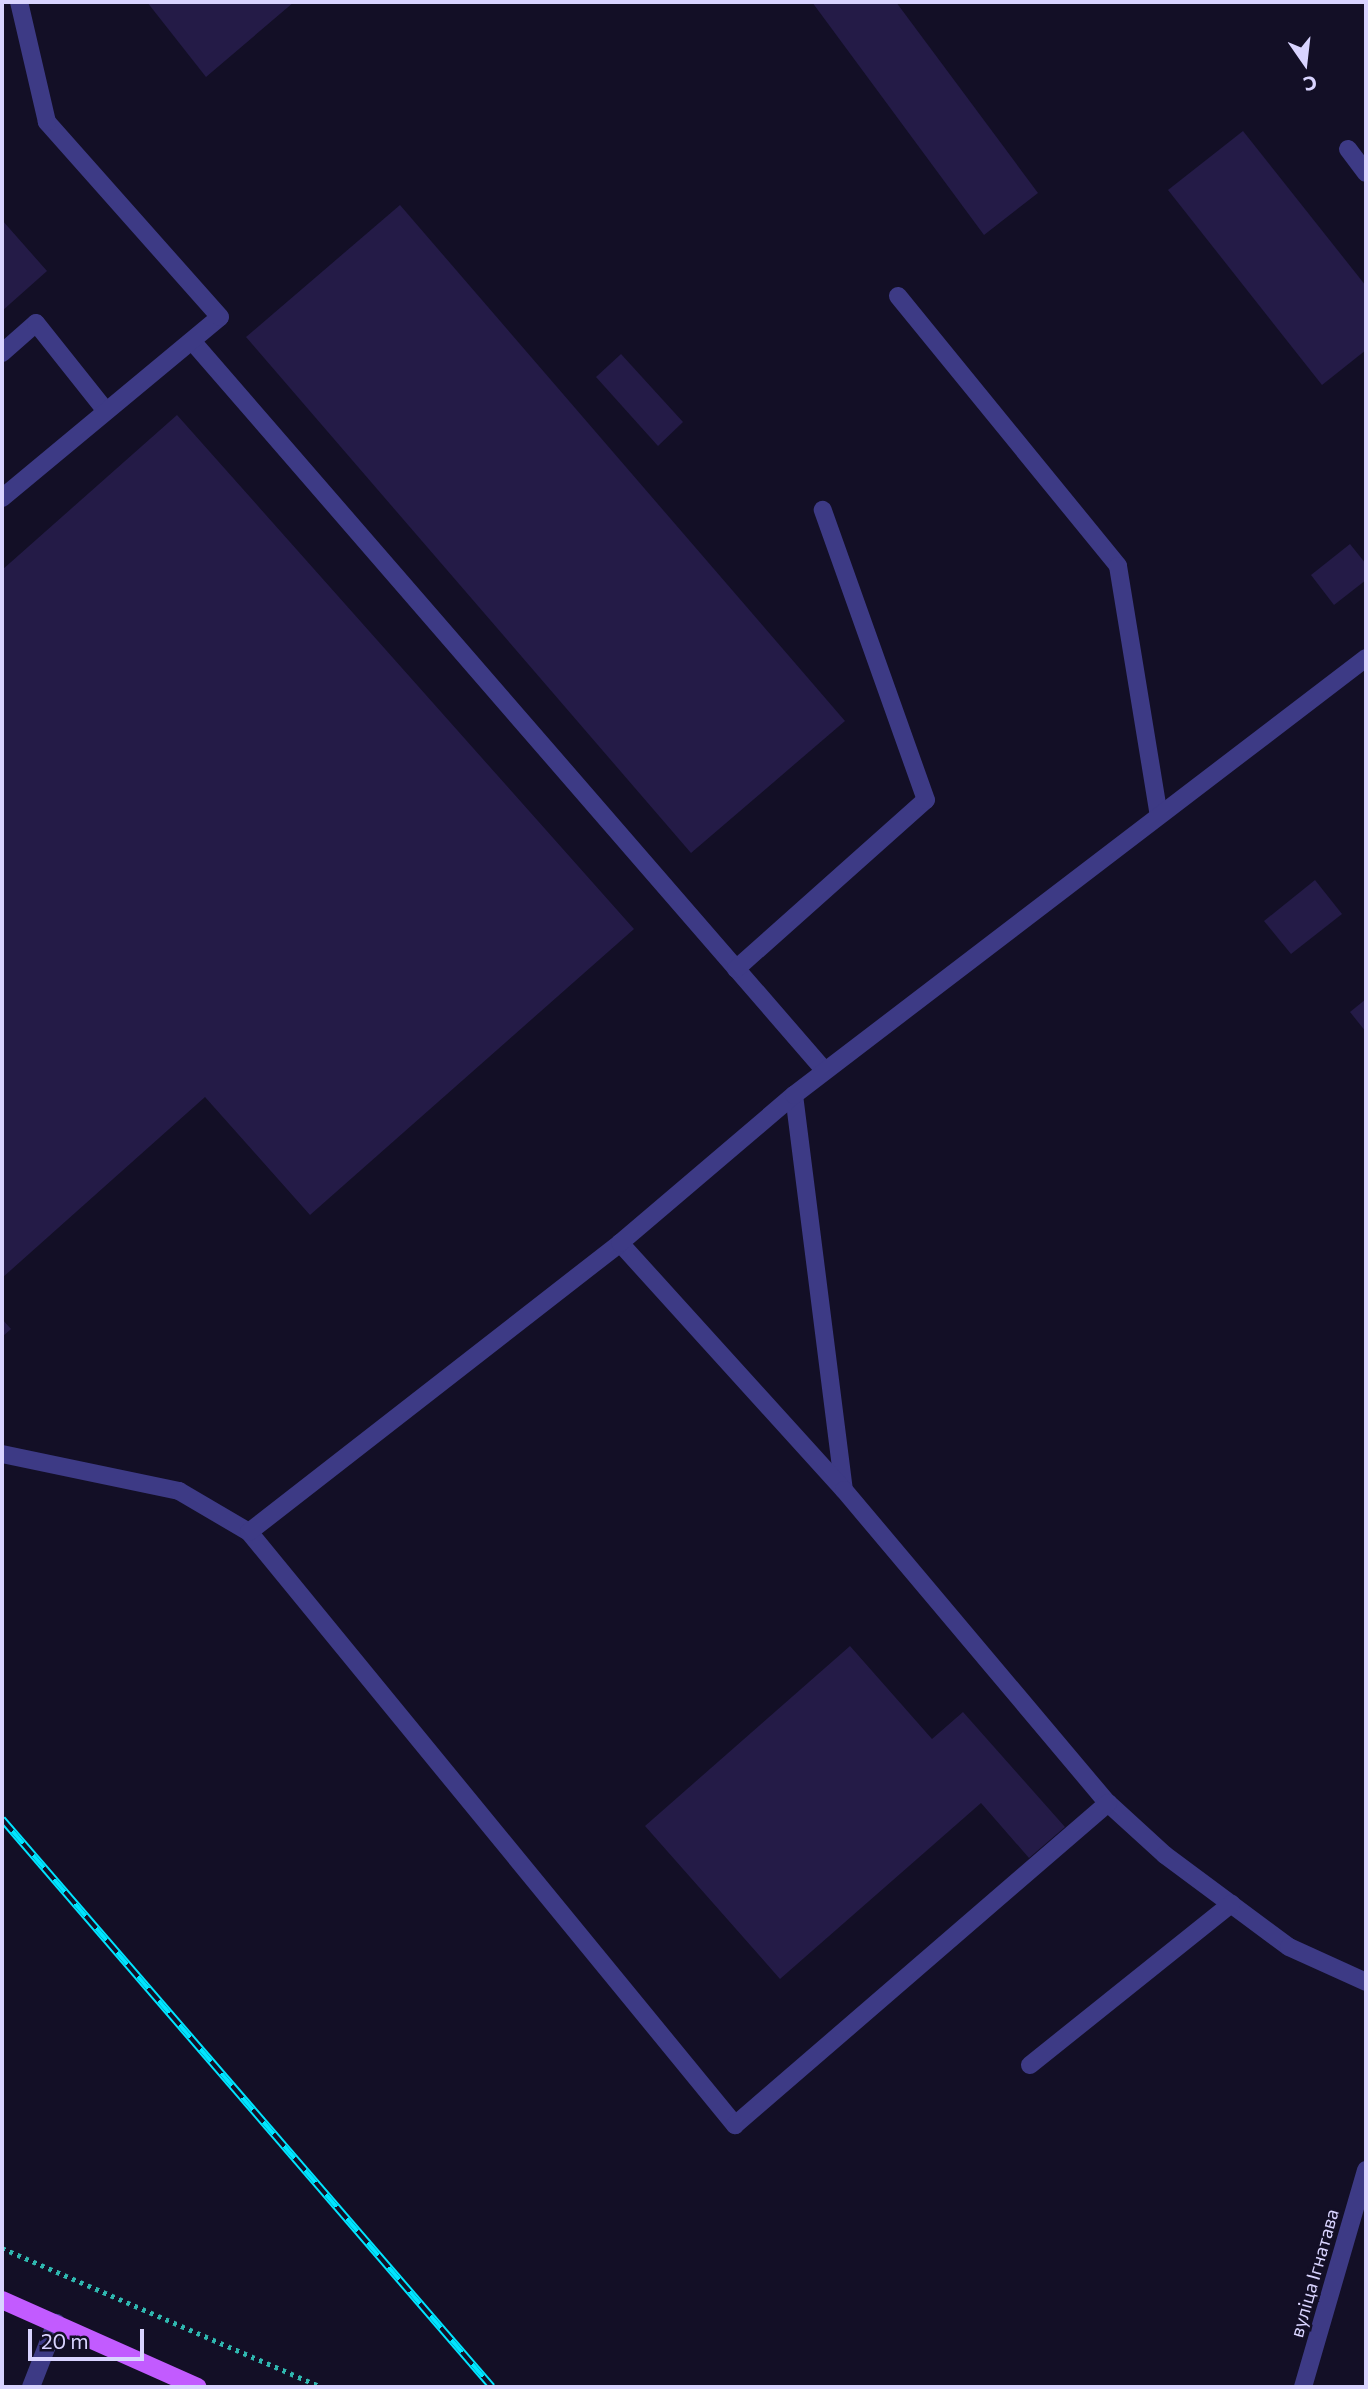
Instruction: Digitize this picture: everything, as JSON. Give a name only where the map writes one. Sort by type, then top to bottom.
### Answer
[{"type":"main road","points":[[2,2300],[197,2387]]},
{"type":"street","points":[[2,498],[220,317],[47,122],[19,2]]},
{"type":"street","points":[[1348,149],[1366,173]]},
{"type":"street","points":[[898,296],[1118,566],[1159,816]]},
{"type":"street","points":[[2,353],[36,323],[106,411]]},
{"type":"street","points":[[192,341],[825,1071]]},
{"type":"street","points":[[736,969],[926,800],[823,510]]},
{"type":"street","points":[[248,1532],[620,1243],[794,1095],[1366,658]]},
{"type":"street","points":[[794,1095],[844,1490]]},
{"type":"street","points":[[620,1243],[844,1490],[1108,1803],[1231,1904],[1289,1947],[1366,1982]]},
{"type":"street","points":[[2,1454],[179,1491],[248,1532],[735,2124],[1108,1803]]},
{"type":"street","points":[[1030,2065],[1231,1904]]},
{"type":"street","name":"вуліца Ігнатава","points":[[1303,2387],[1366,2170]]},
{"type":"street","points":[[31,2387],[56,2323]]},
{"type":"path","points":[[2,2248],[321,2387]]},
{"type":"building","points":[[147,2],[294,2],[206,77]]},
{"type":"building","points":[[812,2],[896,2],[1038,193],[984,235]]},
{"type":"building","points":[[1243,131],[1366,286],[1366,350],[1322,385],[1168,190]]},
{"type":"building","points":[[400,205],[845,721],[691,853],[246,337]]},
{"type":"building","points":[[2,220],[47,271],[2,311]]},
{"type":"building","points":[[621,354],[683,422],[658,446],[596,377]]},
{"type":"building","points":[[177,415],[634,929],[310,1215],[205,1097],[2,1278],[2,570]]},
{"type":"building","points":[[1350,544],[1366,564],[1366,580],[1334,605],[1311,575]]},
{"type":"building","points":[[1315,880],[1342,914],[1291,954],[1264,921]]},
{"type":"building","points":[[1366,999],[1366,1032],[1350,1012]]},
{"type":"building","points":[[2,1319],[11,1329],[2,1337]]},
{"type":"building","points":[[850,1646],[932,1739],[963,1712],[1065,1827],[1029,1858],[981,1803],[780,1979],[645,1826]]},
{"type":"railway","points":[[2,1819],[492,2387]]}]
